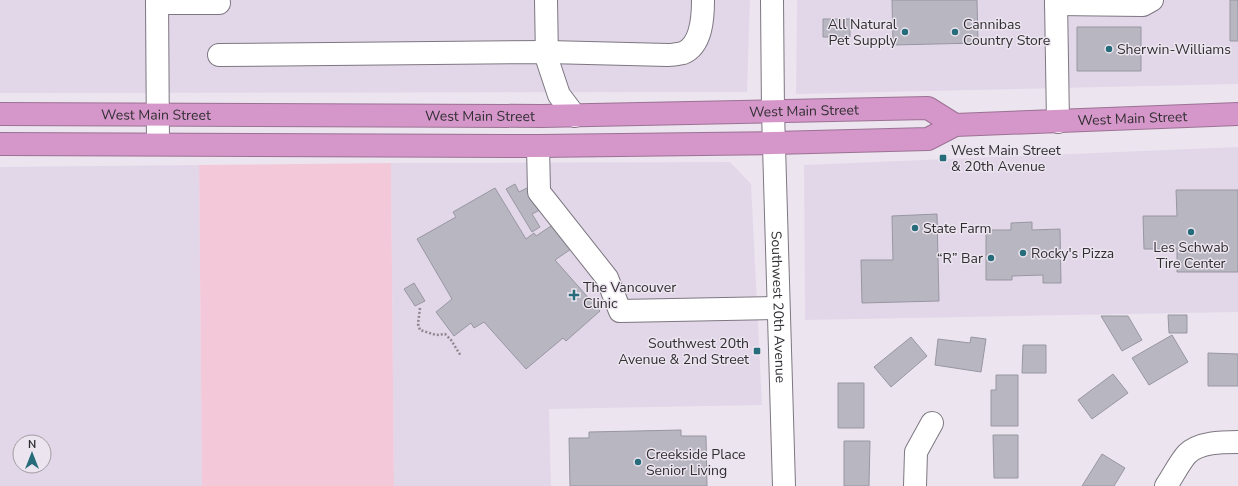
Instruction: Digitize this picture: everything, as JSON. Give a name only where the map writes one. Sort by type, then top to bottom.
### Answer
[{"type":"highway","name":"West Main Street","points":[[0,144],[538,146],[773,127],[928,108],[955,125]]},
{"type":"highway","name":"West Main Street","points":[[0,114],[158,113],[575,116],[773,127],[928,139],[955,125],[1238,114]]},
{"type":"street","points":[[546,0],[547,59],[559,95],[575,116]]},
{"type":"street","points":[[219,55],[548,52],[668,55],[684,52],[695,42],[704,17],[703,0]]},
{"type":"street","name":"Southwest 20th Avenue","points":[[772,0],[773,127],[784,486]]},
{"type":"street","points":[[1058,122],[1056,2],[1143,5],[1152,0]]},
{"type":"street","points":[[158,144],[157,1],[219,3]]},
{"type":"street","points":[[538,146],[539,192],[607,278],[620,311],[778,308]]},
{"type":"street","points":[[915,486],[916,452],[932,423]]},
{"type":"street","points":[[1166,486],[1185,450],[1219,442],[1238,442]]},
{"type":"path","points":[[420,308],[418,324],[420,330],[436,335],[445,334],[451,340],[461,356]]},
{"type":"shaded area","points":[[0,0],[750,0],[747,92],[0,93]]},
{"type":"shaded area","points":[[797,0],[1238,0],[1238,84],[796,94]]},
{"type":"shaded area","points":[[1238,147],[1238,312],[805,320],[804,165]]},
{"type":"shaded area","name":"The Vancouver Clinic","points":[[730,162],[751,184],[762,405],[549,409],[551,486],[394,486],[391,163]]},
{"type":"shaded area","points":[[391,163],[394,486],[202,486],[199,165]]},
{"type":"shaded area","points":[[199,165],[202,486],[0,486],[0,167]]},
{"type":"building","points":[[892,0],[977,0],[978,43],[893,45]]},
{"type":"building","points":[[1230,0],[1238,0],[1238,41],[1230,41]]},
{"type":"building","points":[[823,19],[850,19],[850,37],[823,37]]},
{"type":"building","name":"Sherwin-Williams","points":[[1077,27],[1141,27],[1141,71],[1077,71]]},
{"type":"building","points":[[515,184],[519,192],[527,188],[540,210],[532,214],[540,227],[532,232],[506,189]]},
{"type":"building","points":[[495,188],[526,239],[534,233],[536,236],[554,224],[571,249],[555,260],[600,311],[566,341],[563,338],[526,369],[484,322],[474,328],[471,323],[454,336],[436,312],[452,299],[417,239],[456,217],[453,212]]},
{"type":"building","name":"Les Schwab Tire Center","points":[[1176,190],[1238,190],[1238,272],[1177,272],[1177,249],[1144,249],[1143,216],[1177,216]]},
{"type":"building","points":[[937,214],[939,301],[862,303],[861,260],[893,260],[892,216]]},
{"type":"building","name":"Rocky's Pizza","points":[[1032,222],[1032,230],[1060,229],[1061,283],[1043,283],[1043,275],[1012,276],[1012,280],[986,280],[986,230],[1011,230],[1011,223]]},
{"type":"building","points":[[414,283],[425,301],[415,306],[404,289]]},
{"type":"building","points":[[1168,315],[1187,315],[1187,333],[1169,333]]},
{"type":"building","points":[[1101,316],[1128,316],[1142,340],[1122,351]]},
{"type":"building","points":[[1172,335],[1188,362],[1149,385],[1132,358]]},
{"type":"building","points":[[911,337],[927,356],[891,387],[874,367]]},
{"type":"building","points":[[971,337],[986,339],[981,372],[935,365],[938,339],[970,343]]},
{"type":"building","points":[[1023,345],[1046,345],[1046,373],[1022,373]]},
{"type":"building","points":[[1208,353],[1238,354],[1238,386],[1208,386]]},
{"type":"building","points":[[1113,374],[1128,393],[1092,419],[1078,400]]},
{"type":"building","points":[[996,375],[1018,375],[1018,426],[991,426],[991,390],[996,390]]},
{"type":"building","points":[[838,383],[864,383],[864,428],[838,428]]},
{"type":"building","name":"Creekside Place Senior Living","points":[[681,430],[681,436],[706,436],[707,486],[570,486],[569,438],[589,438],[589,432]]},
{"type":"building","points":[[993,435],[1018,435],[1018,478],[994,478]]},
{"type":"building","points":[[844,441],[870,441],[869,486],[844,486]]},
{"type":"building","points":[[1102,454],[1125,468],[1114,486],[1082,486]]},
{"type":"place","name":"All Natural Pet Supply","points":[[905,32]]},
{"type":"place","name":"Cannibas Country Store","points":[[955,32]]},
{"type":"place","name":"Sherwin-Williams","points":[[1109,49]]},
{"type":"place","name":"West Main Street & 20th Avenue","points":[[943,158]]},
{"type":"place","name":"State Farm","points":[[915,228]]},
{"type":"place","name":"Les Schwab Tire Center","points":[[1191,232]]},
{"type":"place","name":"Rocky's Pizza","points":[[1023,253]]},
{"type":"place","name":"“R” Bar","points":[[991,258]]},
{"type":"place","name":"The Vancouver Clinic","points":[[574,295]]},
{"type":"place","name":"Southwest 20th Avenue & 2nd Street","points":[[757,351]]},
{"type":"place","name":"Creekside Place Senior Living","points":[[638,462]]}]
